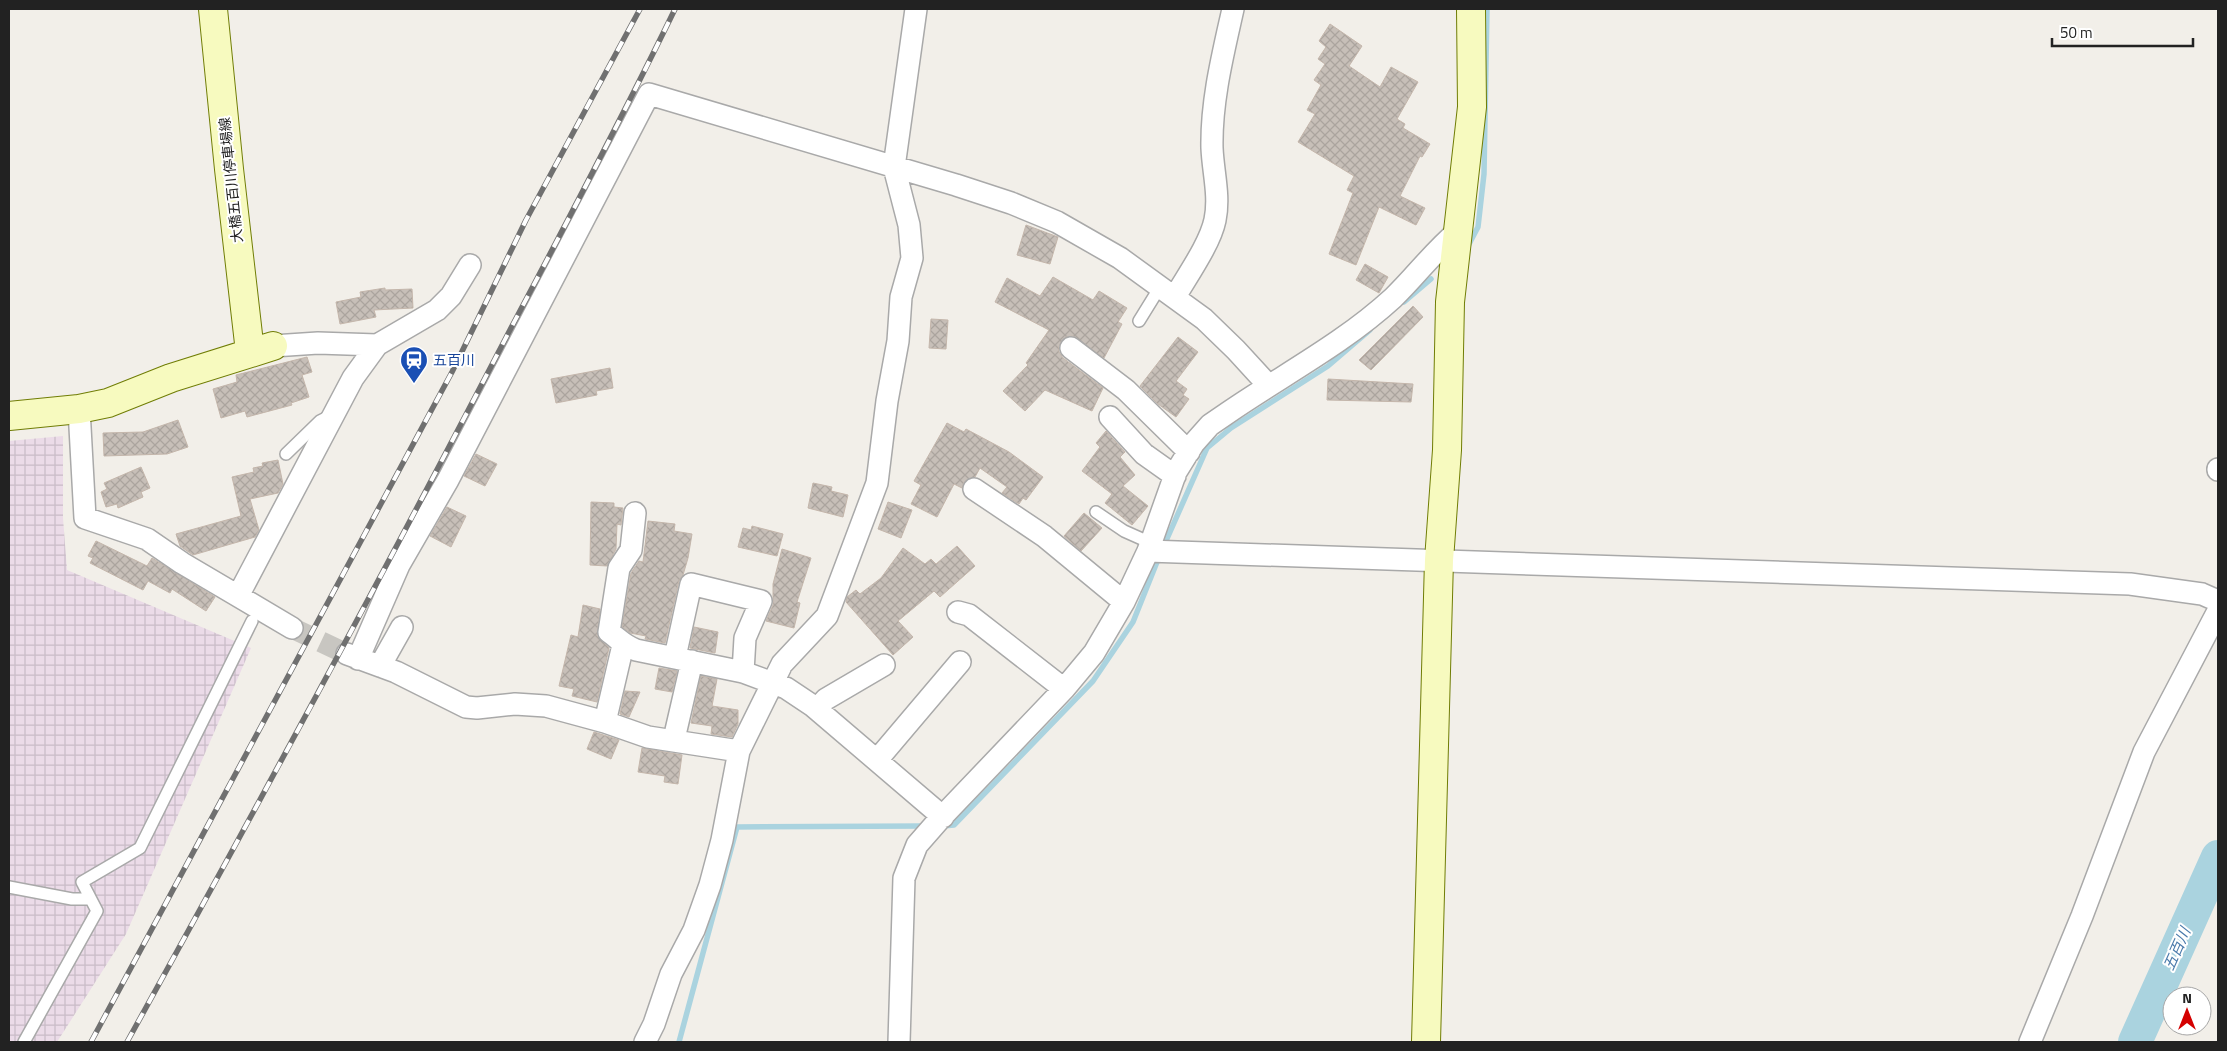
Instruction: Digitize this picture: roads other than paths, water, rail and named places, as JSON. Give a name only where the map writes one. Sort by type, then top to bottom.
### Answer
[{"type":"street","name":"大橋五百川停車場線","points":[[213,9],[229,169],[261,349]]},
{"type":"street","points":[[644,1042],[654,1024],[672,974],[694,930],[710,885],[722,840],[739,751],[782,664],[827,616],[876,483],[898,341],[902,297],[912,258],[909,225],[894,167],[916,9]]},
{"type":"street","points":[[1168,292],[1200,254],[1215,221],[1217,203],[1212,149],[1214,120],[1220,68],[1233,9]]},
{"type":"street","points":[[1426,1042],[1439,560],[1446,450],[1450,302],[1456,232],[1466,174],[1472,106],[1471,9]]},
{"type":"street","points":[[739,751],[648,737],[605,722],[532,704],[466,707],[396,672],[352,656],[398,565],[448,480],[649,94],[1011,203],[1057,222],[1113,254],[1204,319],[1268,385]]},
{"type":"street","points":[[899,1042],[904,878],[917,845],[1064,689],[1094,653],[1124,602],[1149,547],[1175,476],[1189,452],[1210,426],[1268,385],[1356,328],[1393,298],[1442,244],[1456,232]]},
{"type":"street","points":[[238,596],[359,368],[377,345],[437,310],[451,296],[470,265]]},
{"type":"street","points":[[9,416],[79,409],[108,403],[170,378],[261,349],[318,343],[377,345]]},
{"type":"street","points":[[1071,348],[1126,390],[1189,452]]},
{"type":"street","points":[[79,409],[85,518],[147,539],[182,563],[292,628]]},
{"type":"street","points":[[1110,417],[1144,454],[1175,476]]},
{"type":"street","points":[[974,489],[1044,536],[1124,602]]},
{"type":"street","points":[[635,514],[631,550],[619,568],[609,632],[618,638],[623,645],[636,650],[743,672],[786,688],[817,709],[877,760],[940,819]]},
{"type":"street","points":[[1149,547],[1439,560],[2130,584],[2202,594],[2218,601]]},
{"type":"street","points":[[674,740],[691,584],[761,601],[745,638],[743,672]]},
{"type":"street","points":[[2030,1042],[2082,916],[2144,752],[2218,611]]},
{"type":"street","points":[[958,612],[969,615],[1064,689]]},
{"type":"street","points":[[380,666],[402,627]]},
{"type":"street","points":[[605,722],[623,645]]},
{"type":"street","points":[[877,760],[960,662]]},
{"type":"street","points":[[817,709],[826,699],[884,665]]},
{"type":"lane","points":[[1139,321],[1168,292]]},
{"type":"lane","points":[[286,454],[320,421],[334,414]]},
{"type":"lane","points":[[1096,512],[1149,547]]},
{"type":"lane","points":[[24,1042],[97,911],[82,882],[140,848],[252,621]]},
{"type":"lane","points":[[9,886],[72,900],[90,898]]},
{"type":"waterway","points":[[1468,246],[1478,227],[1484,174],[1487,9]]},
{"type":"waterway","points":[[1404,302],[1431,279]]},
{"type":"waterway","points":[[1166,541],[1207,448],[1231,428],[1328,366],[1370,330]]},
{"type":"waterway","points":[[943,826],[954,825],[1093,681],[1133,622],[1157,562]]},
{"type":"waterway","points":[[679,1042],[737,827],[926,826]]},
{"type":"waterway","name":"五百川","points":[[2135,1042],[2218,857]]},
{"type":"tunnel","points":[[292,628],[347,654]]},
{"type":"railway","points":[[91,1042],[452,372],[526,220],[640,9]]},
{"type":"railway","points":[[127,1042],[370,597],[594,169],[675,9]]},
{"type":"place","name":"五百川","points":[[414,384]]}]
